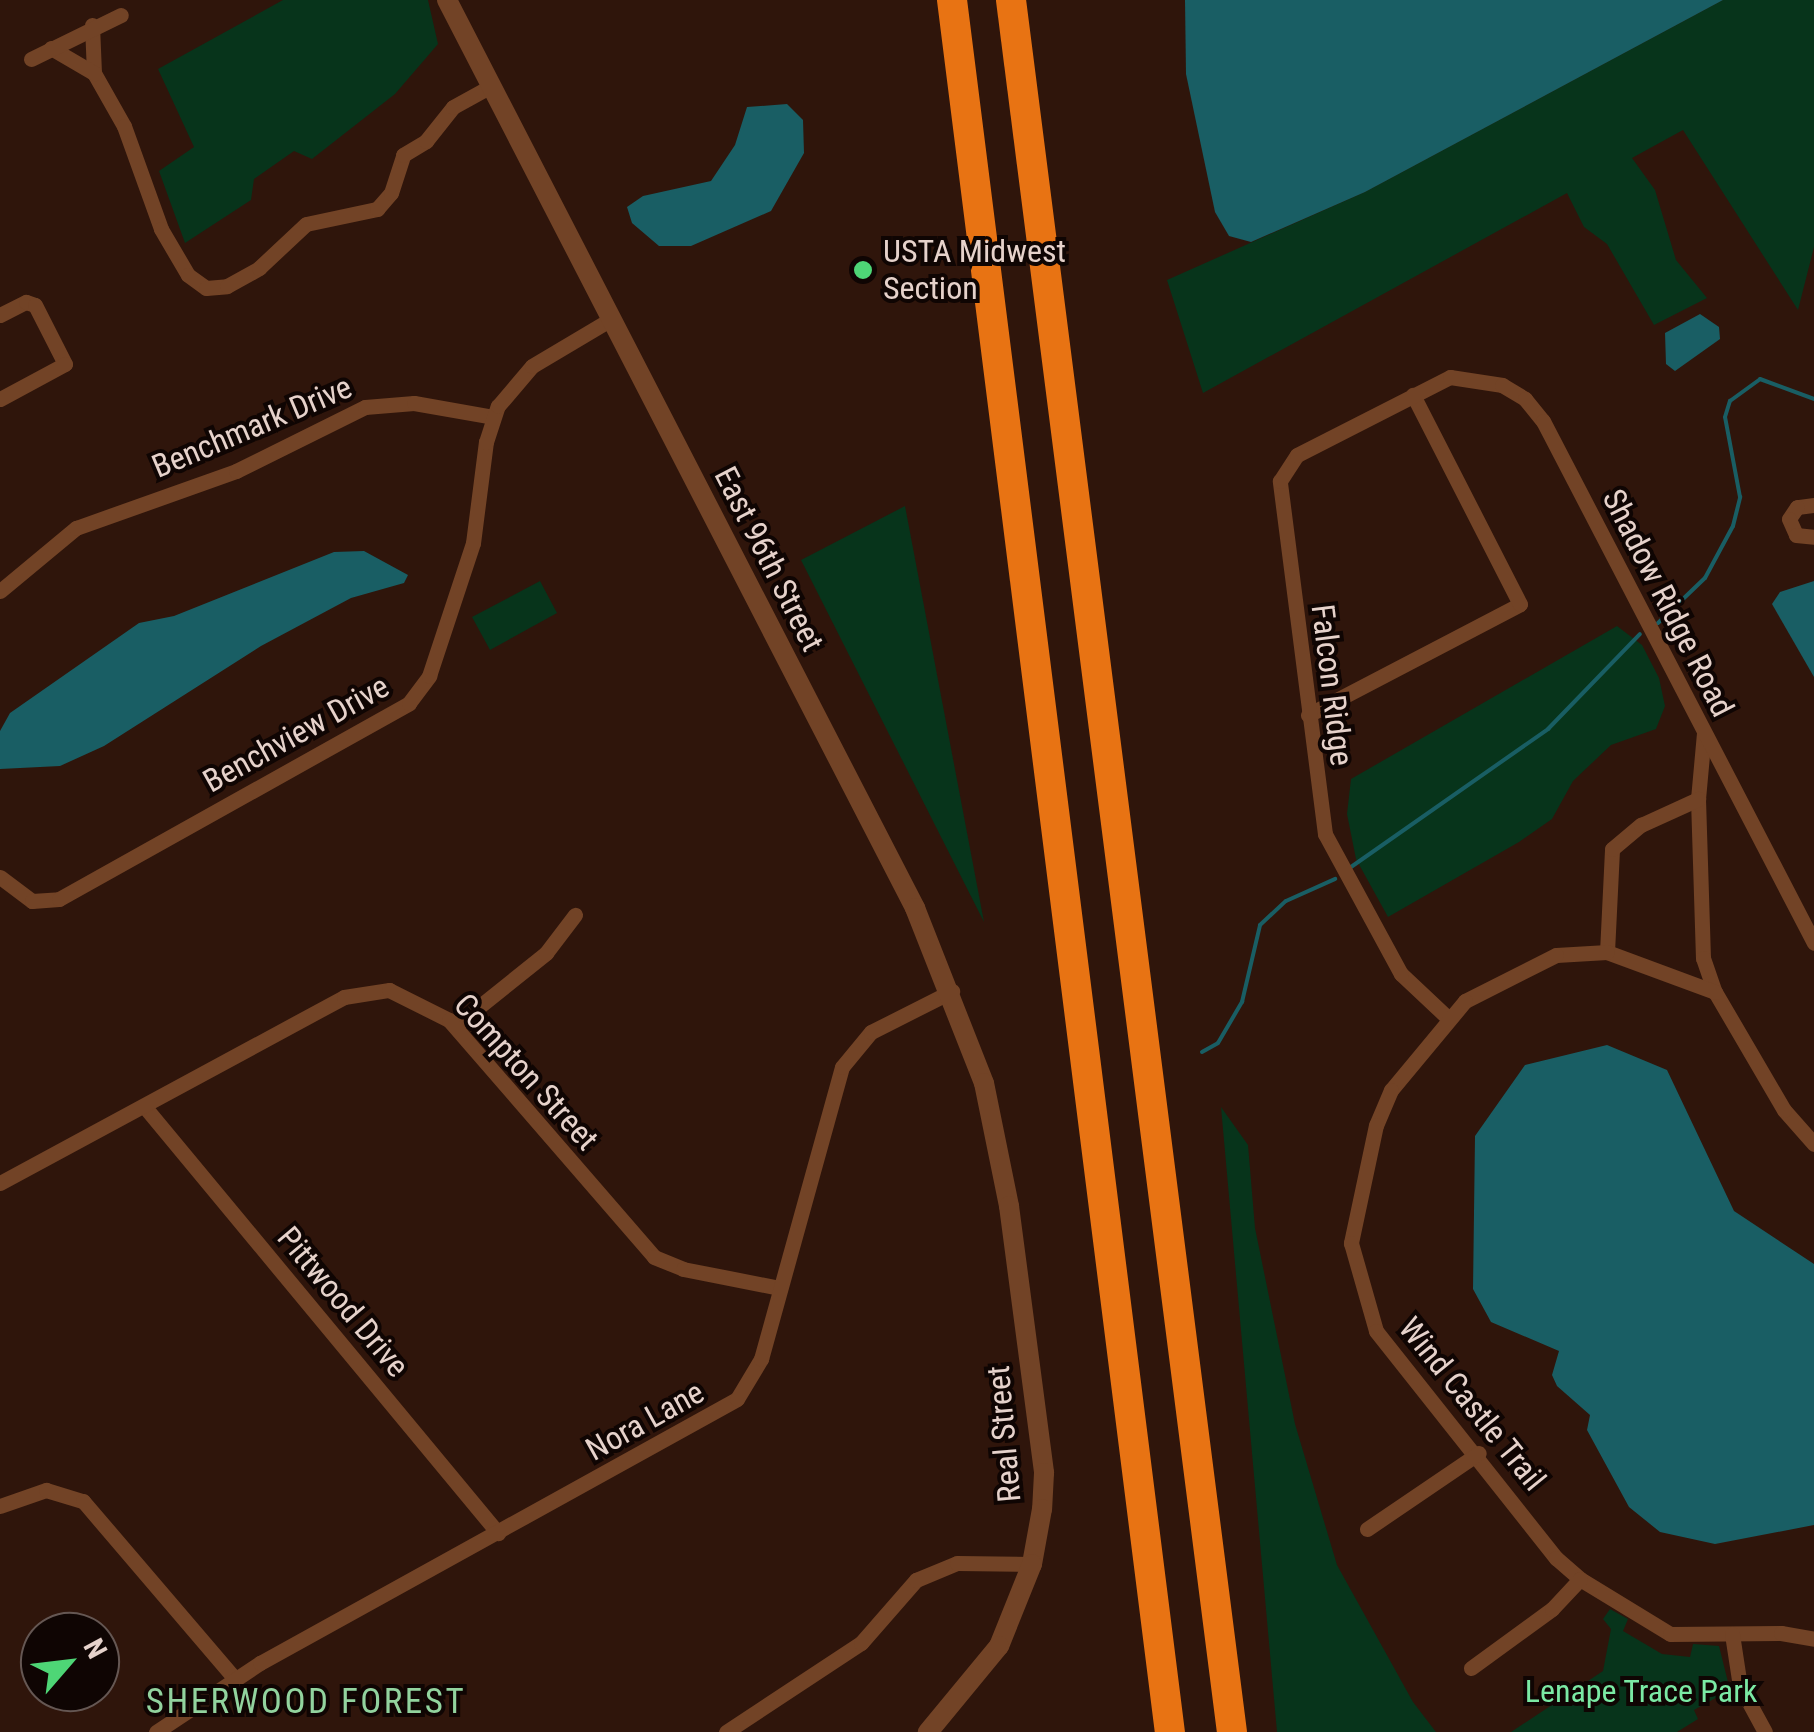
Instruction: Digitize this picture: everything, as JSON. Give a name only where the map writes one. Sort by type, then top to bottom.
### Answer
[{"type":"highway","points":[[952,0],[1170,1732]]},
{"type":"highway","points":[[1010,0],[1232,1732]]},
{"type":"street","name":"East 96th Street","points":[[448,0],[952,991],[984,1082],[1001,1160]]},
{"type":"street","points":[[31,59],[92,24],[121,15]]},
{"type":"street","points":[[92,24],[94,73],[124,126],[160,229],[188,275],[215,289],[251,273],[306,224],[383,205],[403,155],[426,141],[453,107],[491,86]]},
{"type":"street","points":[[50,48],[94,73]]},
{"type":"street","points":[[0,315],[26,302],[35,305],[66,364],[0,399]]},
{"type":"street","points":[[492,417],[532,366],[611,319]]},
{"type":"street","name":"Shadow Ridge Road","points":[[1413,395],[1466,376],[1525,399],[1814,943]]},
{"type":"street","points":[[1308,715],[1520,604],[1413,395]]},
{"type":"street","name":"Falcon Ridge","points":[[1413,395],[1296,456],[1281,471],[1308,715],[1330,848],[1401,974],[1449,1019]]},
{"type":"street","name":"Benchmark Drive","points":[[0,591],[76,528],[236,471],[352,412],[400,402],[492,417]]},
{"type":"street","name":"Benchview Drive","points":[[0,877],[32,901],[65,896],[409,704],[429,676],[473,543],[492,417]]},
{"type":"street","points":[[1814,505],[1798,507],[1789,518],[1796,536],[1814,537]]},
{"type":"street","points":[[1704,733],[1698,799],[1703,958],[1716,992],[1784,1110],[1814,1144]]},
{"type":"street","points":[[1698,799],[1642,826],[1612,849],[1607,952],[1716,992]]},
{"type":"street","points":[[455,1026],[546,953],[575,916]]},
{"type":"street","name":"Wind Castle Trail","points":[[1607,952],[1556,955],[1484,989],[1449,1019],[1383,1106],[1351,1243],[1376,1330],[1479,1452],[1556,1558],[1580,1579],[1670,1634],[1814,1639]]},
{"type":"street","name":"Nora Lane","points":[[156,1732],[235,1679],[727,1408],[759,1366],[848,1056],[876,1029],[952,991]]},
{"type":"street","name":"Compton Street","points":[[0,1183],[357,993],[402,992],[455,1026],[654,1256],[682,1269],[780,1288]]},
{"type":"street","name":"Pittwood Drive","points":[[144,1106],[498,1532]]},
{"type":"street","name":"Real Street","points":[[928,1732],[999,1646],[1032,1564],[1044,1473],[1001,1160]]},
{"type":"street","points":[[1367,1529],[1479,1452]]},
{"type":"street","points":[[0,1506],[46,1490],[83,1500],[235,1679]]},
{"type":"street","points":[[726,1732],[860,1644],[916,1580],[956,1562],[1032,1564]]},
{"type":"street","points":[[1471,1668],[1552,1609],[1580,1579]]},
{"type":"street","points":[[1732,1634],[1740,1686],[1764,1732]]},
{"type":"green space","points":[[283,0],[428,0],[438,44],[395,94],[312,159],[294,151],[254,179],[251,200],[185,243],[159,171],[194,147],[158,69]]},
{"type":"green space","points":[[1723,0],[1814,0],[1814,247],[1798,310],[1683,130],[1632,158],[1655,190],[1676,260],[1707,298],[1654,325],[1607,244],[1584,227],[1567,193],[1203,393],[1167,280],[1365,192]]},
{"type":"green space","points":[[905,506],[984,922],[801,560]]},
{"type":"green space","points":[[540,581],[557,613],[490,650],[472,617]]},
{"type":"green space","points":[[1617,626],[1642,645],[1659,678],[1665,706],[1656,729],[1611,745],[1573,781],[1552,819],[1388,917],[1356,859],[1347,814],[1351,779]]},
{"type":"green space","points":[[1221,1107],[1248,1145],[1255,1228],[1295,1424],[1337,1565],[1413,1702],[1436,1732],[1277,1732]]},
{"type":"green space","name":"Lenape Trace Park","points":[[1610,1609],[1628,1619],[1623,1631],[1662,1654],[1690,1657],[1693,1644],[1719,1646],[1730,1690],[1694,1710],[1698,1719],[1677,1732],[1511,1732],[1603,1671],[1611,1629],[1603,1619]]},
{"type":"water","points":[[1185,0],[1723,0],[1365,192],[1251,242],[1229,236],[1215,212],[1186,74]]},
{"type":"water","points":[[787,104],[803,120],[804,153],[771,211],[691,246],[659,246],[632,223],[627,207],[643,196],[711,181],[735,145],[747,107]]},
{"type":"water","points":[[1700,314],[1719,327],[1720,339],[1675,371],[1666,364],[1665,333]]},
{"type":"water","points":[[364,551],[408,575],[404,583],[351,598],[261,646],[104,746],[60,766],[0,769],[0,731],[10,713],[139,623],[174,616],[334,552]]},
{"type":"water","points":[[1814,581],[1814,677],[1772,604],[1780,592]]},
{"type":"water","points":[[1607,1045],[1667,1070],[1734,1211],[1814,1264],[1814,1525],[1715,1544],[1660,1532],[1629,1507],[1587,1430],[1590,1415],[1557,1386],[1552,1375],[1559,1351],[1491,1322],[1473,1289],[1475,1136],[1525,1065]]},
{"type":"waterway","points":[[1658,623],[1705,578],[1733,526],[1740,497],[1725,417],[1730,401],[1760,379],[1814,399]]},
{"type":"waterway","points":[[1351,867],[1548,729],[1640,634]]},
{"type":"waterway","points":[[1202,1052],[1218,1043],[1242,1002],[1260,925],[1286,901],[1335,879]]},
{"type":"place","name":"USTA Midwest Section","points":[[863,270]]},
{"type":"district","name":"SHERWOOD FOREST","points":[[306,1702]]}]
